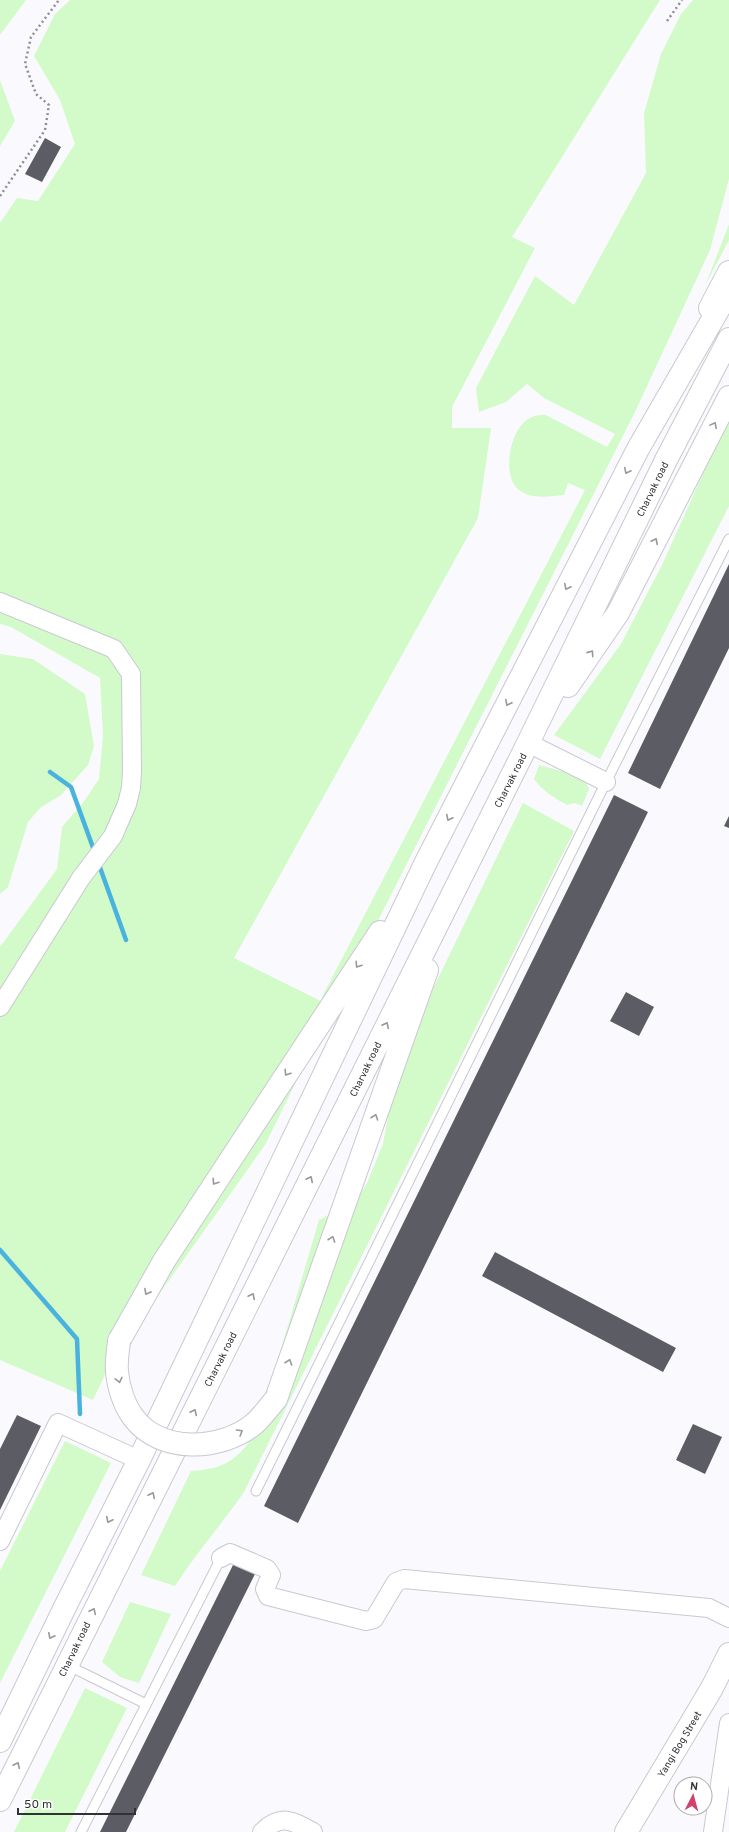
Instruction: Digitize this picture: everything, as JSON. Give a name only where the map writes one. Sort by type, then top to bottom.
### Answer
[{"type":"main road","points":[[0,1742],[65,1607],[139,1460],[426,862],[729,272]]},
{"type":"main road","points":[[638,449],[729,291]]},
{"type":"main road","name":"Charvak road","points":[[0,1800],[528,743],[666,460],[729,339]]},
{"type":"main road","points":[[528,743],[618,613],[729,397]]},
{"type":"main road","points":[[426,862],[164,1261],[119,1341],[117,1371],[122,1394],[133,1417],[147,1430],[166,1439],[186,1445],[196,1445],[233,1437],[254,1424],[276,1399],[459,879]]},
{"type":"main road","name":"Yangi Bog Street","points":[[626,1832],[712,1688],[729,1654]]},
{"type":"street","points":[[0,602],[114,649],[131,674],[131,788],[123,815],[113,836],[81,878],[0,1006]]},
{"type":"street","points":[[528,743],[606,782]]},
{"type":"street","points":[[0,1541],[58,1423],[139,1460]]},
{"type":"street","points":[[221,1558],[230,1553],[267,1569],[271,1575],[265,1589],[268,1596],[366,1621],[374,1619],[396,1582],[404,1579],[709,1608],[729,1618]]},
{"type":"street","points":[[712,1832],[729,1723]]},
{"type":"street","points":[[262,1832],[279,1821],[292,1820],[312,1832]]},
{"type":"lane","points":[[256,1491],[606,782],[729,539]]},
{"type":"lane","points":[[81,1832],[221,1558]]},
{"type":"lane","points":[[67,1665],[146,1704]]},
{"type":"path","points":[[0,196],[45,130],[49,105],[36,94],[25,64],[31,37],[59,0]]},
{"type":"path","points":[[667,21],[682,0]]},
{"type":"green space","points":[[0,0],[26,0],[0,35]]},
{"type":"green space","points":[[70,0],[660,0],[512,237],[535,248],[452,407],[452,428],[491,428],[478,518],[234,958],[333,1007],[265,1145],[111,1362],[93,1400],[0,1360],[0,947],[57,869],[62,827],[85,800],[99,779],[103,735],[100,678],[11,627],[0,624],[0,223],[17,198],[38,201],[75,144],[60,100],[34,56],[55,14]]},
{"type":"green space","points":[[693,0],[729,0],[729,179],[710,250],[635,412],[336,1004],[322,997],[585,490],[568,483],[564,495],[535,496],[519,490],[513,483],[510,475],[509,464],[512,443],[516,433],[528,419],[539,415],[546,415],[607,447],[615,434],[544,398],[527,384],[506,402],[479,412],[476,388],[535,276],[574,305],[646,173],[644,113],[661,54],[681,14]]},
{"type":"green space","points":[[0,80],[15,121],[0,146]]},
{"type":"green space","points":[[729,224],[729,240],[705,286]]},
{"type":"green space","points":[[729,423],[729,506],[600,759],[554,735],[621,644],[662,565],[706,467]]},
{"type":"green space","points":[[0,654],[33,659],[85,694],[94,746],[88,765],[61,795],[40,808],[28,822],[8,887],[0,894]]},
{"type":"green space","points":[[539,765],[583,777],[589,789],[582,806],[575,803],[567,805],[545,791],[534,779]]},
{"type":"green space","points":[[523,803],[574,831],[244,1492],[175,1586],[141,1575],[191,1471],[213,1468],[230,1461],[244,1449],[257,1431],[319,1220],[348,1205],[359,1196],[367,1183],[383,1144],[398,1061]]},
{"type":"green space","points":[[65,1441],[111,1463],[0,1683],[0,1571]]},
{"type":"green space","points":[[130,1602],[171,1614],[139,1683],[120,1677],[102,1662]]},
{"type":"green space","points":[[85,1688],[127,1708],[65,1832],[14,1832]]},
{"type":"building","points":[[45,138],[61,147],[42,182],[25,174]]},
{"type":"building","points":[[729,564],[729,648],[660,789],[628,773]]},
{"type":"building","points":[[614,795],[648,812],[298,1523],[264,1506]]},
{"type":"building","points":[[729,816],[729,828],[724,826]]},
{"type":"building","points":[[626,992],[654,1007],[639,1036],[610,1021]]},
{"type":"building","points":[[495,1252],[676,1348],[663,1372],[482,1276]]},
{"type":"building","points":[[17,1415],[41,1426],[0,1510],[0,1449]]},
{"type":"building","points":[[693,1424],[722,1437],[705,1474],[676,1460]]},
{"type":"building","points":[[236,1559],[257,1570],[126,1832],[100,1832]]},
{"type":"waterway","points":[[50,772],[71,787],[95,853]]},
{"type":"waterway","points":[[98,862],[126,940]]},
{"type":"waterway","points":[[0,1250],[77,1339],[80,1414]]}]
